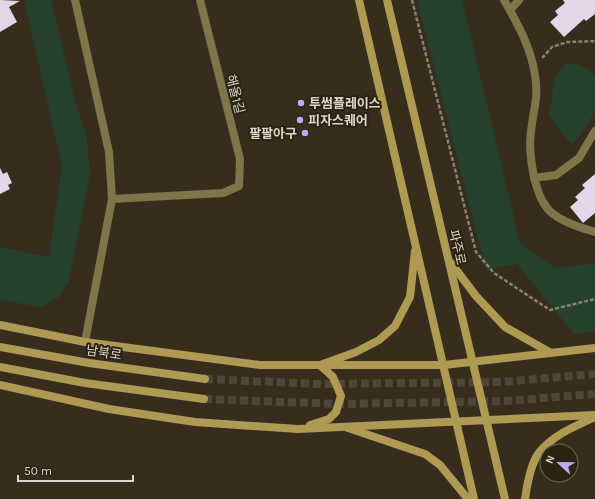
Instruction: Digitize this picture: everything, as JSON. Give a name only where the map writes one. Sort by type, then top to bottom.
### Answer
[{"type":"main road","points":[[359,0],[474,499]]},
{"type":"main road","name":"파주로","points":[[387,0],[505,499]]},
{"type":"main road","points":[[320,365],[356,352],[379,340],[395,326],[410,297],[416,244]]},
{"type":"main road","points":[[449,260],[476,296],[504,327],[551,353]]},
{"type":"main road","points":[[0,325],[85,342],[260,365],[444,365],[595,348]]},
{"type":"main road","name":"남북로","points":[[0,347],[89,363],[205,379]]},
{"type":"main road","points":[[298,429],[329,419],[336,412],[341,396],[333,377],[320,365]]},
{"type":"main road","points":[[0,367],[86,383],[204,399]]},
{"type":"main road","points":[[0,385],[109,409],[195,422],[298,429],[595,416]]},
{"type":"main road","points":[[525,499],[528,483],[538,455],[551,441],[595,416]]},
{"type":"main road","points":[[341,426],[425,454],[440,465],[468,499]]},
{"type":"street","points":[[75,0],[109,152],[112,199],[85,342]]},
{"type":"street","name":"해올1길","points":[[112,199],[223,193],[239,186],[240,159],[200,0]]},
{"type":"street","points":[[504,0],[530,50],[534,68],[537,101],[530,133],[534,178],[547,208],[570,224],[595,232]]},
{"type":"street","points":[[510,10],[519,0]]},
{"type":"street","points":[[534,178],[556,175],[579,158],[595,131]]},
{"type":"path","points":[[412,0],[476,252],[494,273],[550,310],[595,299]]},
{"type":"path","points":[[534,68],[552,47],[567,42],[595,41]]},
{"type":"green space","points":[[24,0],[51,0],[75,101],[87,139],[90,175],[69,281],[58,298],[40,307],[0,300],[0,247],[49,257],[62,166]]},
{"type":"green space","points":[[417,0],[462,0],[520,243],[556,268],[595,263],[595,331],[574,334],[517,264],[486,270]]},
{"type":"green space","points":[[567,64],[582,66],[589,69],[595,75],[595,112],[578,138],[571,144],[548,115],[554,81],[557,75]]},
{"type":"building","points":[[0,0],[20,1],[9,7],[17,22],[0,32]]},
{"type":"building","points":[[563,0],[595,0],[595,14],[586,21],[584,19],[564,37],[550,22],[558,15],[555,11],[565,3]]},
{"type":"building","points":[[0,168],[3,174],[7,172],[12,183],[8,185],[10,189],[0,194]]},
{"type":"building","points":[[595,174],[595,213],[583,223],[570,207],[578,200],[575,197],[585,188],[582,185]]},
{"type":"tunnel","points":[[205,379],[321,384],[503,382],[595,374]]},
{"type":"tunnel","points":[[204,399],[340,404],[506,401],[595,394]]},
{"type":"place","name":"투썸플레이스","points":[[301,103]]},
{"type":"place","name":"피자스퀘어","points":[[300,120]]},
{"type":"place","name":"팔팔아구","points":[[305,133]]}]
